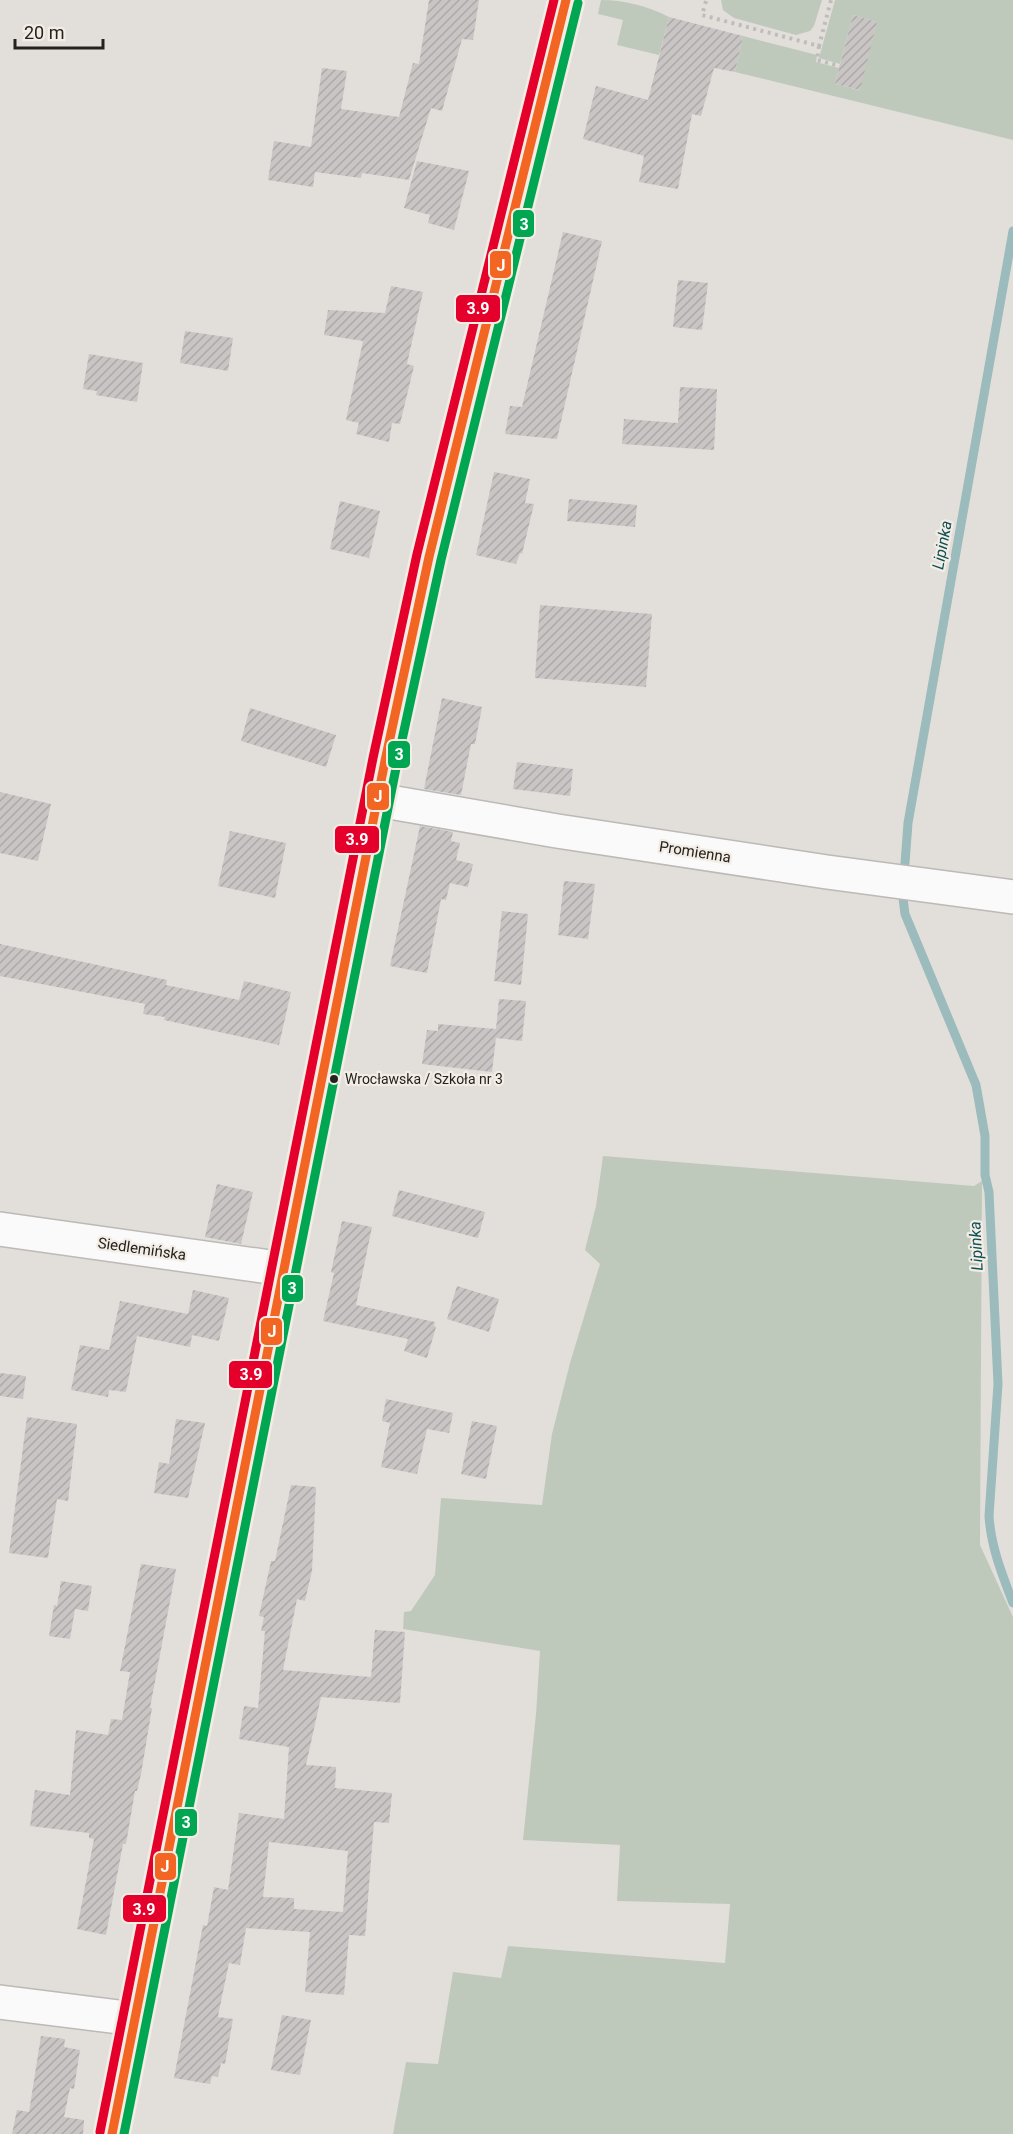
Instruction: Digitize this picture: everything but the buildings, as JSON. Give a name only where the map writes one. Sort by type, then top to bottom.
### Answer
[{"type":"main road","points":[[112,2134],[378,800],[434,534],[566,0]]},
{"type":"main road","name":"Promienna","points":[[378,800],[698,853],[1013,897]]},
{"type":"main road","name":"Siedlemińska","points":[[0,1229],[284,1269]]},
{"type":"main road","points":[[0,2002],[135,2019]]},
{"type":"path","points":[[831,0],[817,60],[840,66]]},
{"type":"path","points":[[706,1],[702,15],[819,46]]},
{"type":"green space","points":[[601,0],[636,4],[669,17],[659,55],[617,45],[623,20],[598,14]]},
{"type":"green space","points":[[721,0],[822,0],[814,26],[810,31],[796,35],[734,18],[723,10]]},
{"type":"green space","points":[[835,0],[1013,0],[1013,140],[735,72],[743,36],[817,55],[816,62],[839,68],[835,84],[859,90],[877,22],[853,15],[840,64],[819,58]]},
{"type":"green space","points":[[603,1156],[974,1186],[982,1181],[980,1545],[1013,1617],[1013,2134],[393,2134],[406,2062],[438,2064],[453,1972],[501,1978],[508,1946],[725,1963],[730,1904],[617,1901],[620,1845],[523,1840],[540,1651],[403,1629],[404,1612],[411,1611],[435,1575],[441,1498],[542,1505],[552,1434],[570,1363],[600,1264],[585,1250],[596,1206]]},
{"type":"waterway","name":"Lipinka","points":[[905,863],[908,823],[1013,231]]},
{"type":"waterway","name":"Lipinka","points":[[903,898],[905,914],[976,1085],[985,1136],[985,1175],[989,1192],[998,1384],[989,1516],[995,1550],[1013,1603]]},
{"type":"transit line","name":"3.9","points":[[100,2132],[373,758],[417,554],[554,0]]},
{"type":"transit line","name":"J","points":[[112,2134],[385,761],[429,557],[566,0]]},
{"type":"transit line","name":"3","points":[[124,2134],[397,763],[441,560],[578,3]]},
{"type":"place","name":"Wrocławska / Szkoła nr 3","points":[[334,1079]]}]
